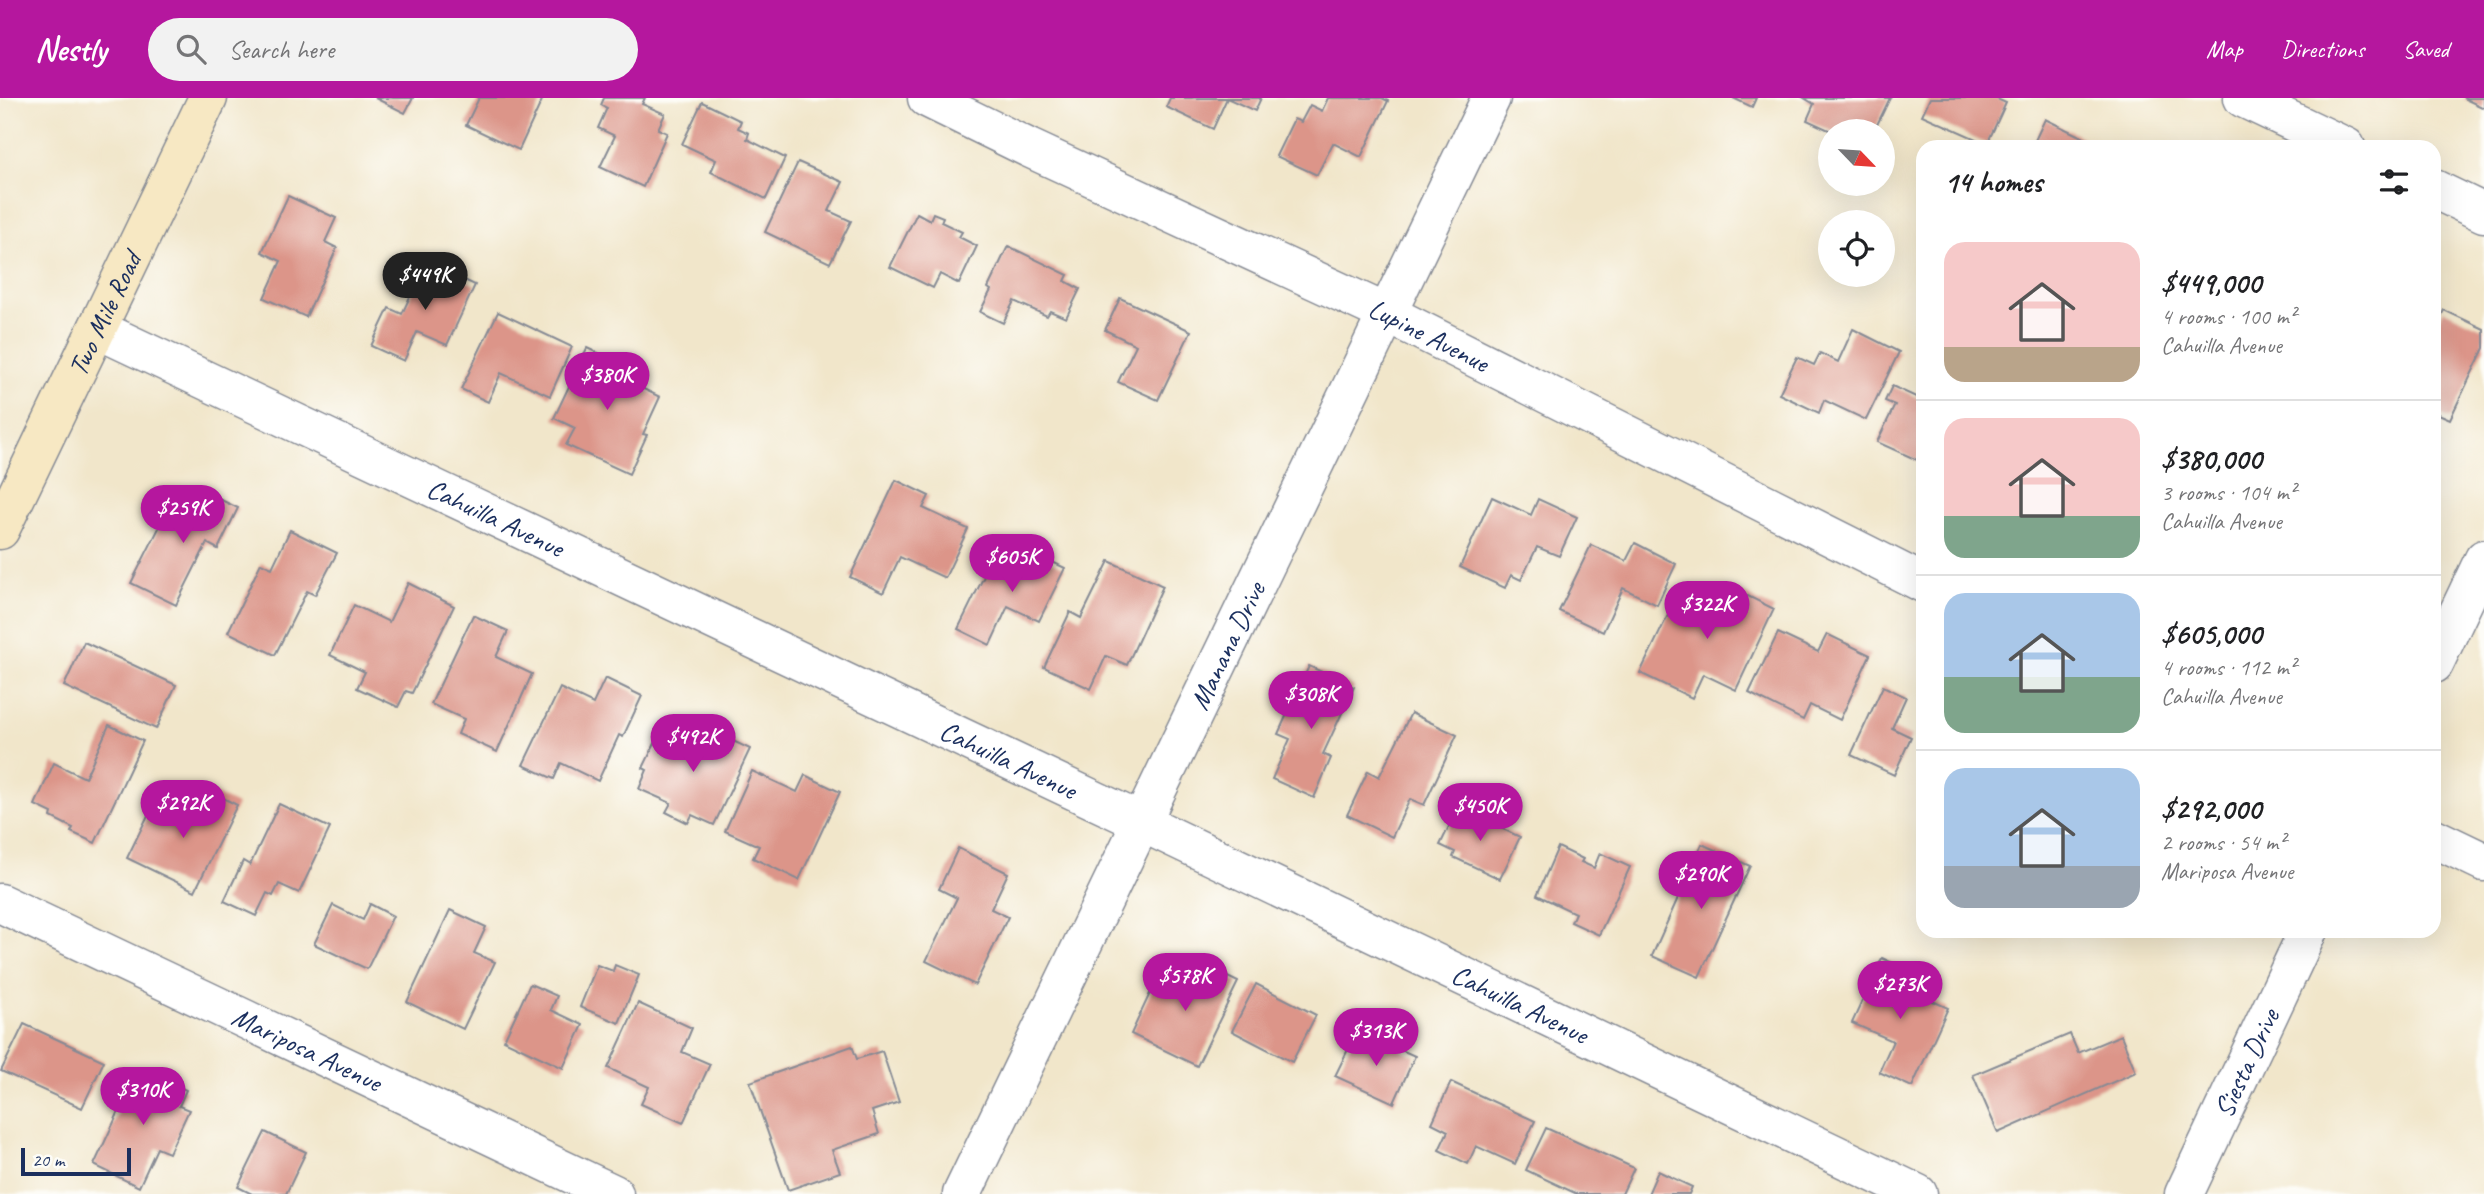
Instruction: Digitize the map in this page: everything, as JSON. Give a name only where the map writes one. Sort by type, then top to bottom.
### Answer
[{"type":"main road","name":"Two Mile Road","points":[[0,530],[208,98]]},
{"type":"street","name":"Lupine Avenue","points":[[928,98],[1029,148],[1388,314],[1916,579]]},
{"type":"street","name":"Manana Drive","points":[[962,1194],[1491,98]]},
{"type":"street","points":[[2243,98],[2331,140]]},
{"type":"street","points":[[2441,192],[2484,213]]},
{"type":"street","name":"Cahuilla Avenue","points":[[97,329],[1143,823],[1918,1194]]},
{"type":"street","points":[[2441,649],[2484,559]]},
{"type":"street","points":[[2441,841],[2484,862]]},
{"type":"street","name":"Mariposa Avenue","points":[[0,903],[614,1194]]},
{"type":"street","name":"Siesta Drive","points":[[2183,1194],[2305,938]]},
{"type":"building","points":[[375,98],[413,98],[405,113]]},
{"type":"building","points":[[479,98],[543,98],[519,150],[466,125]]},
{"type":"building","points":[[604,98],[645,98],[642,104],[665,114],[658,129],[667,133],[643,187],[600,167],[615,136],[598,128],[607,108],[601,105]]},
{"type":"building","points":[[1170,98],[1227,98],[1213,129],[1166,107]]},
{"type":"building","points":[[1227,98],[1261,98],[1255,111]]},
{"type":"building","points":[[1328,98],[1382,98],[1388,101],[1361,157],[1333,143],[1317,175],[1276,156],[1294,119],[1301,122],[1310,105],[1322,111]]},
{"type":"building","points":[[1733,98],[1756,98],[1752,107]]},
{"type":"building","points":[[1804,98],[1890,98],[1880,119],[1818,119],[1818,125],[1807,120],[1814,104]]},
{"type":"building","points":[[1930,98],[1995,98],[2006,103],[1989,140],[1978,140],[1922,115]]},
{"type":"building","points":[[2463,98],[2484,98],[2484,108]]},
{"type":"building","points":[[702,102],[741,121],[738,128],[749,133],[747,139],[785,158],[766,199],[711,172],[716,160],[682,144]]},
{"type":"building","points":[[2045,119],[2088,140],[2035,140]]},
{"type":"building","points":[[798,162],[843,182],[829,211],[851,221],[830,263],[765,232]]},
{"type":"building","points":[[288,196],[336,218],[325,242],[337,248],[306,317],[264,298],[281,261],[262,252]]},
{"type":"building","points":[[917,213],[930,220],[933,213],[943,217],[941,222],[962,232],[959,237],[977,246],[959,284],[940,274],[933,288],[890,267]]},
{"type":"building","points":[[1008,246],[1068,275],[1065,281],[1080,289],[1066,318],[1050,311],[1047,316],[1014,301],[1003,323],[980,312]]},
{"type":"building","points":[[426,262],[475,285],[447,345],[417,332],[404,361],[371,346],[389,308],[402,314]]},
{"type":"building","points":[[1120,298],[1191,331],[1158,400],[1118,382],[1136,345],[1105,330]]},
{"type":"building","points":[[2444,310],[2484,329],[2484,348],[2450,419],[2441,415],[2441,316]]},
{"type":"building","points":[[498,312],[572,347],[550,396],[501,373],[488,402],[461,389]]},
{"type":"building","points":[[1853,329],[1899,352],[1866,420],[1824,400],[1819,413],[1779,394],[1797,357],[1814,365],[1820,353],[1838,362]]},
{"type":"building","points":[[587,348],[634,370],[629,382],[660,397],[643,434],[647,435],[629,474],[566,445],[575,428],[554,418]]},
{"type":"building","points":[[1892,386],[1916,397],[1916,460],[1877,442],[1895,405],[1885,401]]},
{"type":"building","points":[[896,480],[929,496],[923,508],[968,529],[945,578],[900,557],[883,593],[850,577]]},
{"type":"building","points":[[192,486],[238,508],[218,549],[207,543],[176,605],[131,583],[163,520],[173,525]]},
{"type":"building","points":[[1492,497],[1531,515],[1538,499],[1577,517],[1559,556],[1537,547],[1521,580],[1511,575],[1505,588],[1460,567]]},
{"type":"building","points":[[290,530],[337,553],[315,595],[307,591],[275,655],[228,632],[261,563],[272,568]]},
{"type":"building","points":[[1635,543],[1676,564],[1657,605],[1623,588],[1603,632],[1559,611],[1591,545],[1626,561]]},
{"type":"building","points":[[1019,546],[1065,568],[1039,621],[1008,606],[990,645],[958,629],[988,568],[1004,575]]},
{"type":"building","points":[[1109,561],[1163,586],[1127,665],[1106,656],[1091,689],[1044,667],[1070,612],[1081,618]]},
{"type":"building","points":[[408,583],[454,606],[412,693],[406,691],[398,707],[357,688],[365,672],[330,655],[354,605],[389,622]]},
{"type":"building","points":[[1681,588],[1722,608],[1732,588],[1774,609],[1736,690],[1703,674],[1692,698],[1640,673]]},
{"type":"building","points":[[473,615],[508,631],[496,657],[532,674],[497,752],[458,734],[464,719],[431,704]]},
{"type":"building","points":[[1778,633],[1818,652],[1827,634],[1870,655],[1840,720],[1810,705],[1803,720],[1749,693]]},
{"type":"building","points":[[84,642],[176,685],[156,729],[64,686]]},
{"type":"building","points":[[1309,666],[1354,687],[1323,754],[1331,758],[1314,798],[1272,779],[1290,739],[1278,734]]},
{"type":"building","points":[[605,678],[642,696],[623,737],[619,735],[598,781],[561,763],[554,779],[523,765],[560,688],[593,704]]},
{"type":"building","points":[[1883,686],[1906,697],[1892,728],[1911,737],[1894,775],[1851,755]]},
{"type":"building","points":[[1411,713],[1457,735],[1424,805],[1410,799],[1392,837],[1347,815],[1368,771],[1379,777]]},
{"type":"building","points":[[109,725],[143,741],[95,843],[71,832],[73,828],[35,805],[54,763],[85,778]]},
{"type":"building","points":[[662,729],[701,748],[710,730],[750,749],[714,825],[692,815],[688,823],[666,812],[671,803],[639,789],[647,770],[643,768]]},
{"type":"building","points":[[752,771],[797,792],[805,775],[840,792],[799,880],[753,858],[759,846],[725,831]]},
{"type":"building","points":[[203,788],[237,805],[195,891],[127,858],[152,807],[174,817],[178,810],[190,816]]},
{"type":"building","points":[[279,804],[330,828],[299,893],[279,884],[273,896],[267,893],[256,916],[224,901],[243,861],[250,865]]},
{"type":"building","points":[[1458,808],[1520,837],[1500,879],[1453,857],[1455,852],[1440,845]]},
{"type":"building","points":[[1702,844],[1750,866],[1699,977],[1652,956]]},
{"type":"building","points":[[1558,847],[1583,859],[1581,862],[1594,868],[1600,853],[1630,867],[1599,935],[1571,922],[1575,913],[1537,895]]},
{"type":"building","points":[[958,848],[1008,873],[991,909],[1008,917],[975,985],[926,961],[957,898],[939,889]]},
{"type":"building","points":[[370,904],[393,916],[367,969],[314,944],[333,905],[363,920]]},
{"type":"building","points":[[450,910],[486,927],[474,953],[495,962],[463,1029],[407,1002]]},
{"type":"building","points":[[1882,958],[1912,972],[1904,988],[1948,1008],[1912,1087],[1879,1072],[1893,1041],[1852,1023]]},
{"type":"building","points":[[1201,964],[1238,982],[1197,1066],[1131,1034],[1159,974],[1189,988]]},
{"type":"building","points":[[597,965],[613,971],[615,965],[639,975],[619,1023],[580,1007]]},
{"type":"building","points":[[530,984],[557,996],[551,1010],[583,1025],[563,1068],[504,1040]]},
{"type":"building","points":[[1256,984],[1316,1015],[1292,1062],[1232,1031]]},
{"type":"building","points":[[638,1003],[692,1028],[682,1052],[710,1064],[683,1123],[641,1104],[649,1087],[608,1068]]},
{"type":"building","points":[[24,1024],[104,1061],[82,1108],[1,1071]]},
{"type":"building","points":[[2070,1034],[2078,1053],[2121,1035],[2136,1072],[1998,1133],[1973,1075]]},
{"type":"building","points":[[1355,1035],[1385,1050],[1388,1044],[1415,1056],[1394,1103],[1335,1076]]},
{"type":"building","points":[[852,1046],[857,1059],[882,1051],[899,1102],[872,1111],[879,1134],[832,1150],[840,1172],[788,1190],[750,1082]]},
{"type":"building","points":[[139,1068],[186,1090],[179,1106],[189,1110],[169,1153],[157,1148],[139,1187],[94,1165]]},
{"type":"building","points":[[1451,1082],[1535,1121],[1515,1164],[1476,1146],[1468,1164],[1439,1150],[1448,1131],[1432,1123]]},
{"type":"building","points":[[1546,1128],[1634,1168],[1622,1194],[1577,1194],[1526,1170]]},
{"type":"building","points":[[265,1132],[306,1152],[286,1194],[252,1194],[238,1187]]},
{"type":"building","points":[[1658,1171],[1692,1187],[1689,1194],[1648,1194]]}]
